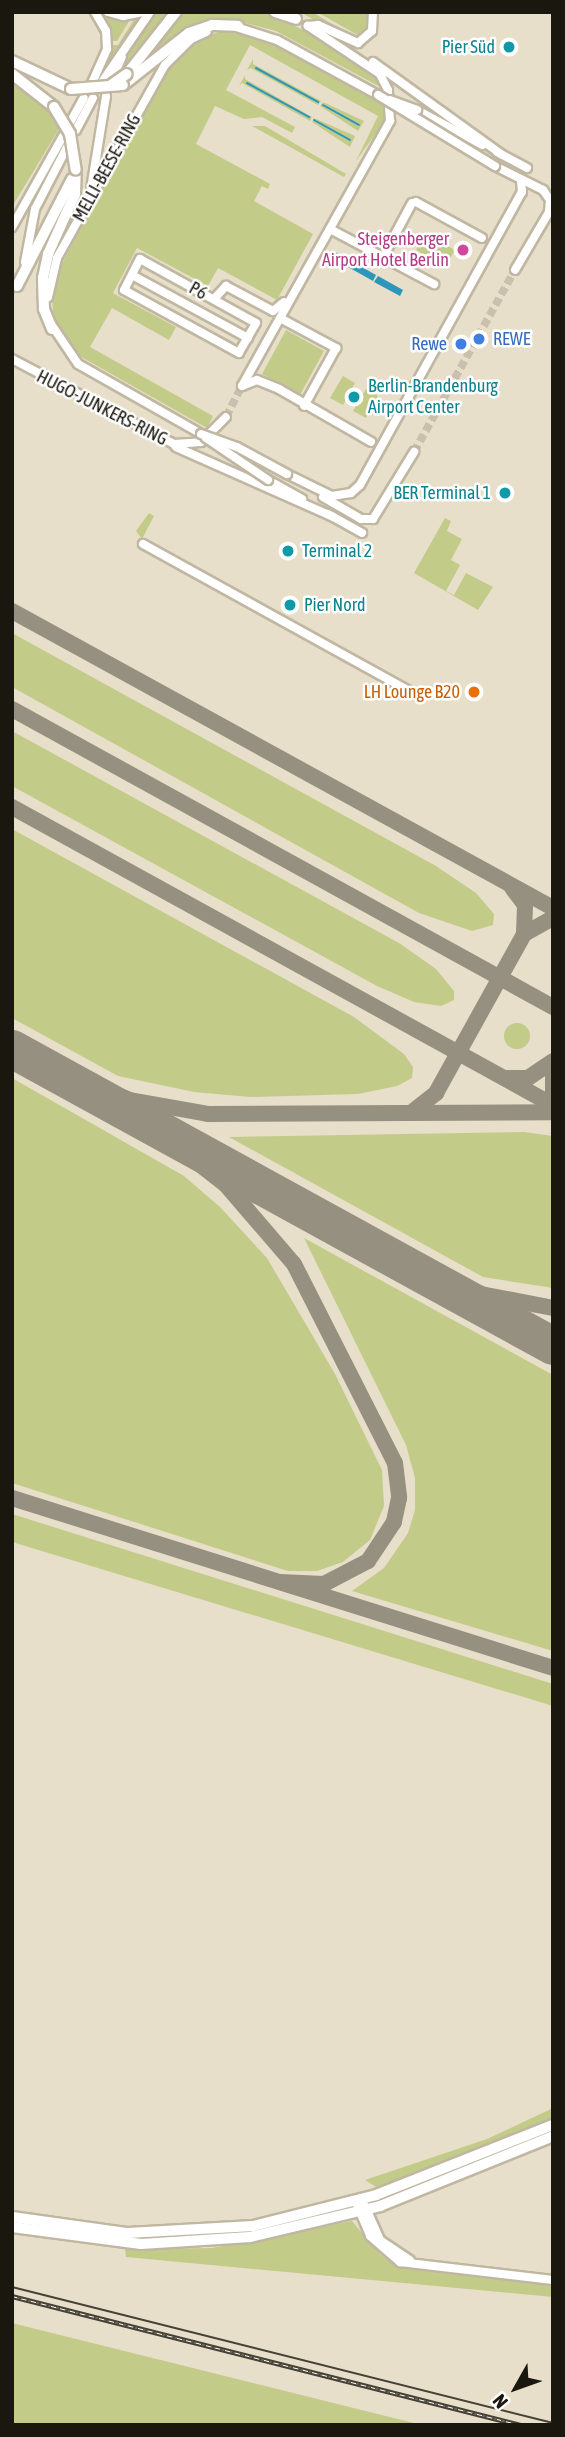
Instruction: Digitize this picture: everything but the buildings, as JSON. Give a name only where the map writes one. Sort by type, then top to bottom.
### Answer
[{"type":"highway","points":[[125,80],[176,12]]},
{"type":"highway","points":[[275,12],[290,14]]},
{"type":"highway","points":[[12,61],[71,89],[96,91],[125,80],[189,33],[212,25],[238,26]]},
{"type":"highway","points":[[12,74],[54,107],[70,134],[76,170],[75,194],[48,254],[43,278],[44,309],[52,329]]},
{"type":"highway","points":[[15,290],[76,170]]},
{"type":"main road","points":[[12,2217],[128,2233],[186,2233],[253,2227],[358,2199],[471,2160],[553,2125]]},
{"type":"main road","points":[[12,2227],[79,2239],[173,2244],[263,2235],[362,2210],[553,2136]]},
{"type":"street","points":[[82,214],[97,172],[96,91],[107,49],[106,32],[94,12]]},
{"type":"street","points":[[108,12],[123,16],[146,14]]},
{"type":"street","points":[[308,26],[363,43],[374,26],[373,12]]},
{"type":"street","points":[[74,125],[146,14]]},
{"type":"street","points":[[111,79],[146,14]]},
{"type":"street","points":[[257,380],[242,386],[390,121],[391,106],[386,84],[375,69],[290,14]]},
{"type":"street","points":[[238,26],[277,40],[377,95],[495,166],[543,190],[551,204],[515,270]]},
{"type":"street","name":"MELLI-BEESE-RING","points":[[52,329],[51,276],[132,122],[174,53],[203,33],[238,26]]},
{"type":"street","points":[[308,26],[351,48],[402,80],[501,154]]},
{"type":"street","points":[[377,95],[417,110],[527,168]]},
{"type":"street","points":[[12,227],[63,136]]},
{"type":"street","points":[[15,290],[35,209],[66,147]]},
{"type":"street","points":[[324,495],[347,495],[360,485],[522,192],[517,178]]},
{"type":"street","points":[[383,257],[414,202],[482,237]]},
{"type":"street","points":[[330,229],[434,284]]},
{"type":"street","name":"P6","points":[[140,259],[256,323],[239,354],[124,290],[132,275],[140,259]]},
{"type":"street","name":"P6","points":[[132,275],[248,338]]},
{"type":"street","points":[[218,302],[226,286],[276,311],[295,292]]},
{"type":"street","points":[[218,302],[234,294],[267,312],[273,320],[269,338]]},
{"type":"street","points":[[280,318],[336,348],[304,406]]},
{"type":"street","points":[[52,329],[86,370],[201,434],[246,468],[362,533]]},
{"type":"street","name":"HUGO-JUNKERS-RING","points":[[12,359],[168,442],[201,442],[226,417]]},
{"type":"street","points":[[255,362],[257,380]]},
{"type":"street","points":[[257,380],[371,442]]},
{"type":"street","points":[[201,434],[237,447],[310,486],[357,517],[373,519],[381,513],[414,452]]},
{"type":"street","points":[[168,442],[333,517]]},
{"type":"street","points":[[143,544],[420,696]]},
{"type":"street","points":[[358,2199],[370,2236],[386,2253],[407,2264],[553,2280]]},
{"type":"green space","points":[[154,12],[172,12],[117,76],[133,40]]},
{"type":"green space","points":[[180,12],[270,12],[366,65],[384,89],[276,31],[237,21],[223,21],[140,68]]},
{"type":"green space","points":[[300,12],[312,12],[359,40],[342,35]]},
{"type":"green space","points":[[317,12],[370,12],[371,27],[361,37]]},
{"type":"green space","points":[[105,14],[131,18],[117,41],[111,41]]},
{"type":"green space","points":[[143,16],[97,82],[111,45],[118,45],[135,18]]},
{"type":"green space","points":[[221,31],[263,38],[386,105],[384,122],[356,161],[378,116],[250,45],[226,90],[295,127],[292,133],[262,117],[244,119],[215,106],[196,144],[270,184],[268,189],[262,186],[254,201],[313,234],[277,300],[218,268],[208,286],[137,248],[113,293],[176,327],[169,340],[112,308],[90,347],[213,416],[207,428],[76,354],[54,323],[51,284],[168,66],[191,42]]},
{"type":"green space","points":[[253,59],[253,64],[321,101],[318,105],[251,68],[247,70]]},
{"type":"green space","points":[[245,75],[245,79],[312,117],[310,121],[242,83],[239,86]]},
{"type":"green space","points":[[12,80],[44,103],[59,129],[12,207]]},
{"type":"green space","points":[[323,102],[364,121],[358,131],[320,106]]},
{"type":"green space","points":[[314,118],[355,136],[350,147],[312,122]]},
{"type":"green space","points":[[252,126],[265,126],[346,174],[344,177]]},
{"type":"green space","points":[[425,234],[455,250],[445,267],[416,250]]},
{"type":"green space","points":[[286,330],[324,351],[300,395],[262,374]]},
{"type":"green space","points":[[343,376],[355,383],[343,405],[330,398]]},
{"type":"green space","points":[[366,389],[378,396],[366,418],[353,411]]},
{"type":"green space","points":[[149,513],[154,516],[142,539],[136,531]]},
{"type":"green space","points":[[445,518],[451,521],[447,531],[462,539],[451,560],[460,565],[446,591],[454,595],[466,573],[493,587],[478,610],[414,573]]},
{"type":"green space","points":[[12,633],[436,866],[476,893],[494,914],[493,925],[472,931],[419,913],[12,687]]},
{"type":"green space","points":[[12,731],[399,943],[436,969],[454,991],[454,1000],[441,1006],[414,1002],[377,986],[12,786]]},
{"type":"green space","points":[[12,829],[354,1017],[404,1054],[413,1067],[412,1078],[397,1086],[358,1094],[250,1097],[194,1092],[118,1076],[12,1018]]},
{"type":"green space","points":[[517,1023],[526,1027],[530,1036],[526,1045],[517,1049],[508,1045],[504,1036],[508,1027]]},
{"type":"green space","points":[[12,1078],[184,1176],[220,1207],[267,1258],[335,1374],[382,1470],[384,1506],[370,1540],[343,1562],[317,1571],[288,1571],[12,1483]]},
{"type":"green space","points":[[524,1132],[553,1136],[553,1288],[483,1277],[229,1137]]},
{"type":"green space","points":[[304,1238],[553,1375],[553,1651],[352,1591],[384,1568],[408,1533],[415,1510],[415,1478],[406,1445]]},
{"type":"green space","points":[[12,1514],[553,1684],[553,1706],[12,1542]]},
{"type":"green space","points":[[553,2108],[553,2119],[458,2159],[376,2187],[365,2180],[487,2139]]},
{"type":"green space","points":[[352,2221],[381,2255],[403,2267],[553,2285],[553,2297],[126,2257],[125,2249],[212,2248]]},
{"type":"green space","points":[[12,2323],[422,2425],[12,2425]]},
{"type":"water","points":[[335,252],[376,275],[373,281],[332,258]]},
{"type":"water","points":[[378,276],[403,290],[400,296],[374,282]]},
{"type":"waterway","points":[[256,68],[318,102]]},
{"type":"waterway","points":[[247,83],[309,117]]},
{"type":"waterway","points":[[323,105],[359,125]]},
{"type":"waterway","points":[[314,120],[350,140]]},
{"type":"taxiway","points":[[12,611],[553,908]]},
{"type":"taxiway","points":[[12,709],[553,1007]]},
{"type":"taxiway","points":[[12,807],[553,1105]]},
{"type":"taxiway","points":[[412,1112],[436,1093],[524,934],[525,905],[512,888]]},
{"type":"taxiway","points":[[524,934],[553,918]]},
{"type":"taxiway","points":[[506,1078],[528,1078],[553,1061]]},
{"type":"taxiway","points":[[553,1063],[553,1094]]},
{"type":"taxiway","points":[[45,1067],[130,1100],[208,1114],[553,1112]]},
{"type":"taxiway","points":[[148,1124],[226,1185],[294,1264],[395,1463],[399,1498],[394,1522],[368,1561],[324,1584],[280,1582]]},
{"type":"taxiway","points":[[406,1265],[481,1294],[553,1308]]},
{"type":"taxiway","points":[[12,1498],[553,1668]]},
{"type":"runway","points":[[12,1049],[553,1346]]},
{"type":"tunnel","points":[[414,452],[515,270]]},
{"type":"tunnel","points":[[226,417],[242,386]]},
{"type":"tram line","points":[[12,2287],[553,2423]]},
{"type":"railway","points":[[12,2296],[521,2425]]},
{"type":"place","name":"Pier Süd","points":[[509,47]]},
{"type":"place","name":"Steigenberger Airport Hotel Berlin","points":[[463,250]]},
{"type":"place","name":"REWE","points":[[479,339]]},
{"type":"place","name":"Rewe","points":[[461,344]]},
{"type":"place","name":"Berlin-Brandenburg Airport Center","points":[[354,397]]},
{"type":"place","name":"BER Terminal 1","points":[[505,493]]},
{"type":"place","name":"Terminal 2","points":[[288,551]]},
{"type":"place","name":"Pier Nord","points":[[290,605]]},
{"type":"place","name":"LH Lounge B20","points":[[474,692]]}]
